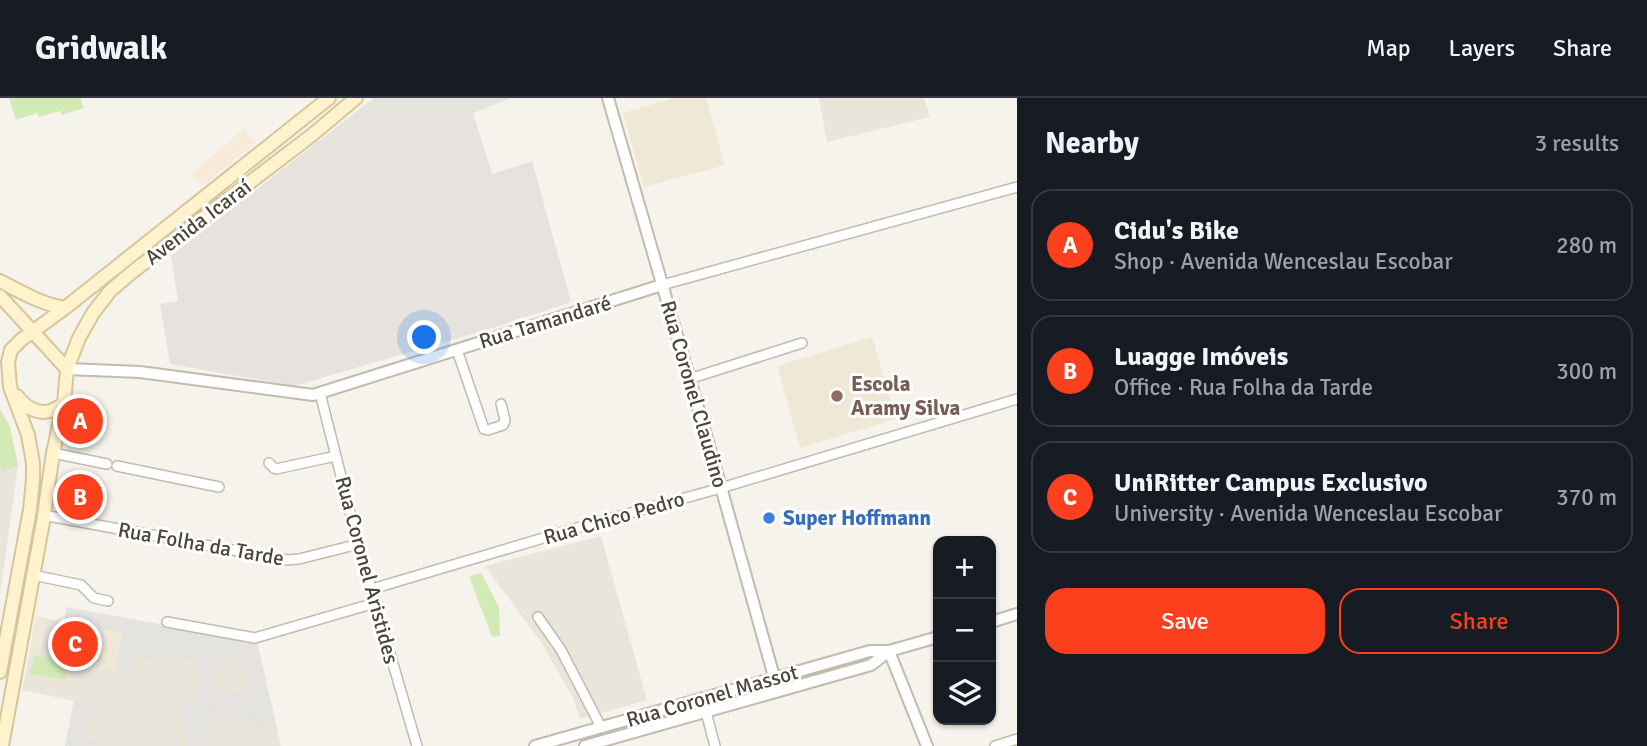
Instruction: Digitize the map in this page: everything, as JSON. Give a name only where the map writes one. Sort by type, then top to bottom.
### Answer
[{"type":"main road","name":"Avenida Icaraí","points":[[33,331],[329,98]]},
{"type":"main road","name":"Avenida Icaraí","points":[[67,369],[79,338],[110,291],[356,98]]},
{"type":"main road","points":[[0,281],[35,300],[65,308]]},
{"type":"main road","points":[[0,296],[67,369],[64,403],[2,746]]},
{"type":"main road","points":[[0,672],[30,510],[33,479],[28,435],[10,387],[8,362],[11,350],[33,331]]},
{"type":"main road","points":[[0,370],[10,387],[31,410],[50,411],[64,403]]},
{"type":"street","name":"Rua Coronel Claudino","points":[[608,98],[778,691]]},
{"type":"street","name":"Rua Tamandaré","points":[[67,369],[140,372],[313,395],[662,285],[1017,187]]},
{"type":"street","points":[[689,379],[802,344]]},
{"type":"street","points":[[457,350],[484,429],[503,425],[505,420],[501,404]]},
{"type":"street","name":"Rua Coronel Aristides","points":[[320,393],[375,603],[417,746]]},
{"type":"street","name":"Rua Chico Pedro","points":[[372,589],[1017,399]]},
{"type":"street","points":[[53,453],[219,487]]},
{"type":"street","points":[[269,463],[276,469],[336,456]]},
{"type":"street","name":"Rua Folha da Tarde","points":[[43,516],[287,560],[359,544]]},
{"type":"street","points":[[33,575],[81,584],[94,598],[108,601]]},
{"type":"street","points":[[167,622],[255,638],[375,603]]},
{"type":"street","points":[[996,620],[1017,614]]},
{"type":"street","points":[[538,617],[561,650],[601,727]]},
{"type":"street","name":"Rua Coronel Massot","points":[[535,746],[870,651],[889,651],[933,638]]},
{"type":"street","points":[[889,651],[924,745]]},
{"type":"street","name":"Rua Coronel Massot","points":[[585,746],[871,665],[889,651]]},
{"type":"street","points":[[706,712],[715,746]]},
{"type":"street","points":[[995,746],[1017,740]]},
{"type":"shaded area","points":[[374,98],[511,98],[473,113],[492,174],[532,161],[571,302],[294,386],[170,364],[160,304],[178,301],[171,256]]},
{"type":"shaded area","points":[[674,98],[706,98],[725,165],[644,187],[623,113]]},
{"type":"shaded area","points":[[819,98],[924,98],[930,117],[827,142]]},
{"type":"shaded area","points":[[244,129],[256,143],[202,186],[192,173]]},
{"type":"shaded area","name":"Escola Aramy Silva","points":[[872,337],[896,419],[800,448],[777,366]]},
{"type":"shaded area","points":[[0,409],[10,427],[18,466],[0,595]]},
{"type":"shaded area","points":[[601,536],[647,700],[580,719],[573,698],[541,642],[485,566]]},
{"type":"shaded area","points":[[66,607],[257,642],[277,729],[252,726],[253,719],[211,710],[204,746],[188,746],[190,733],[181,721],[182,706],[199,696],[204,671],[194,659],[169,654],[160,660],[135,656],[132,669],[135,678],[132,679],[115,671],[122,634],[105,630],[99,667],[40,656],[47,619],[94,628],[64,621]],"holes":[[[220,658],[252,663],[246,695],[214,690]]]},
{"type":"shaded area","points":[[36,616],[121,634],[115,671],[29,654]]},
{"type":"shaded area","points":[[122,633],[221,652],[257,642],[281,746],[65,746],[74,701],[22,690],[29,654],[115,670]]},
{"type":"shaded area","points":[[74,701],[92,704],[85,741],[110,746],[65,746]]},
{"type":"green space","points":[[9,98],[80,98],[84,108],[62,115],[60,111],[39,117],[37,113],[16,120]]},
{"type":"green space","points":[[0,409],[10,427],[18,466],[3,471],[0,465]]},
{"type":"green space","points":[[481,573],[499,607],[500,636],[492,637],[469,576]]},
{"type":"green space","points":[[34,655],[68,662],[65,680],[30,674]]},
{"type":"place","name":"Escola Aramy Silva","points":[[837,396]]},
{"type":"place","name":"Cidu's Bike","points":[[80,421]]},
{"type":"place","name":"Luagge Imóveis","points":[[80,497]]},
{"type":"place","name":"Super Hoffmann","points":[[769,518]]},
{"type":"place","name":"UniRitter Campus Exclusivo","points":[[75,644]]}]
